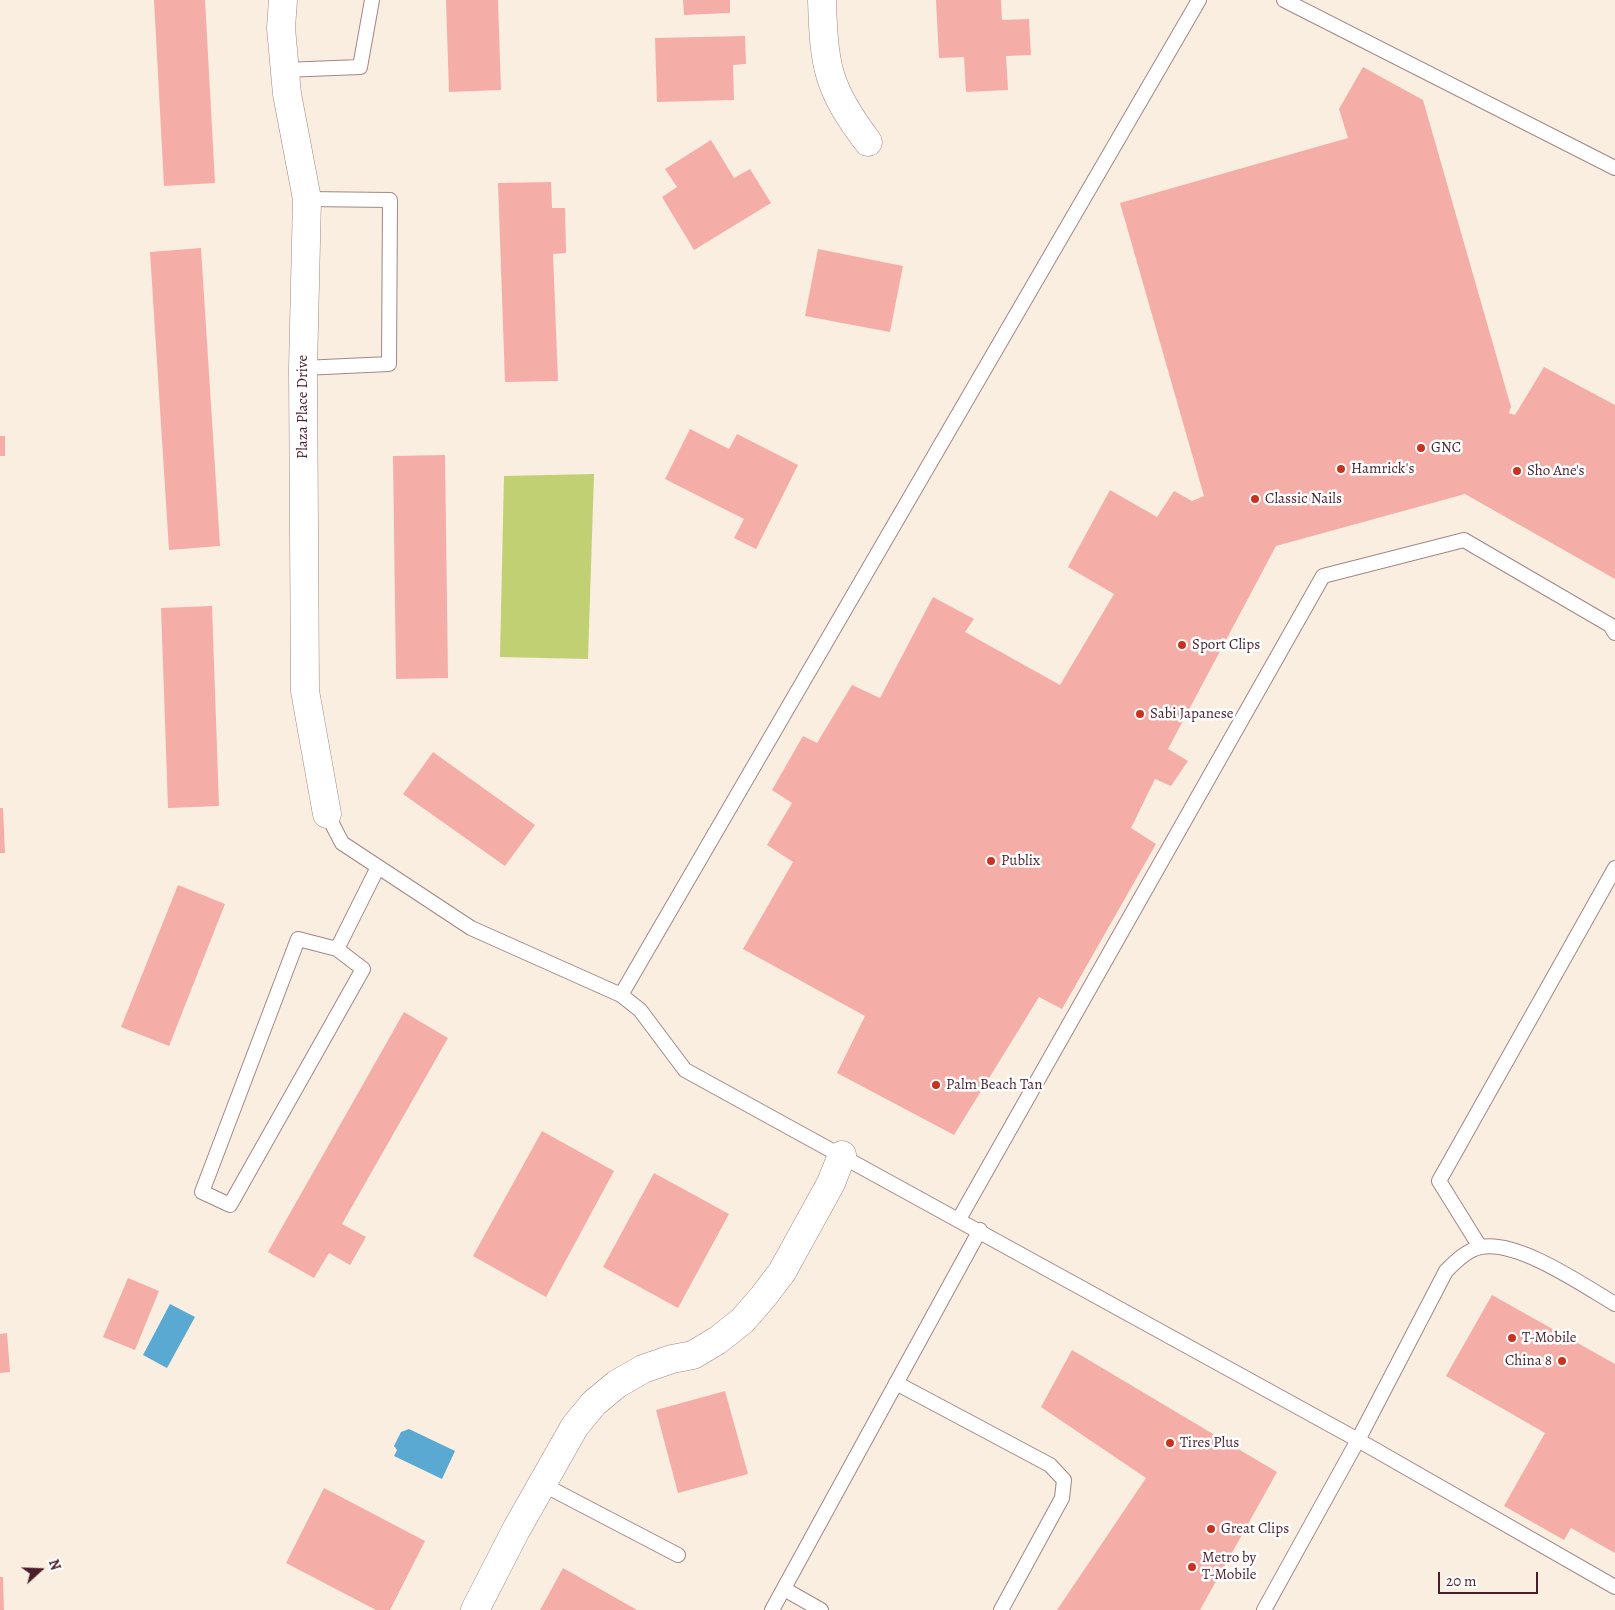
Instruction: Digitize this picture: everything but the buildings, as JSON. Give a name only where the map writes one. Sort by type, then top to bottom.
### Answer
[{"type":"street","name":"Plaza Place Drive","points":[[283,0],[281,28],[284,70],[307,200],[303,368],[305,691],[327,814]]},
{"type":"street","points":[[822,0],[826,62],[834,88],[846,112],[868,142]]},
{"type":"street","points":[[475,1610],[575,1426],[600,1398],[617,1384],[643,1369],[672,1359],[693,1355],[718,1340],[742,1321],[764,1298],[782,1272],[831,1183],[842,1155]]},
{"type":"lane","points":[[284,70],[360,67],[372,0]]},
{"type":"lane","points":[[621,995],[1199,0]]},
{"type":"lane","points":[[1284,0],[1615,168]]},
{"type":"lane","points":[[303,368],[389,364],[390,200],[307,200]]},
{"type":"lane","points":[[959,1219],[1323,576],[1464,540],[1610,625],[1615,633]]},
{"type":"lane","points":[[327,814],[342,843],[471,928],[621,995],[640,1010],[685,1070],[980,1230],[1358,1440],[1615,1587]]},
{"type":"lane","points":[[338,949],[378,867]]},
{"type":"lane","points":[[1480,1247],[1439,1181],[1615,868]]},
{"type":"lane","points":[[298,938],[338,949],[363,970],[230,1205],[202,1192],[298,938]]},
{"type":"lane","points":[[772,1610],[980,1230]]},
{"type":"lane","points":[[1264,1610],[1358,1440],[1446,1271],[1461,1256],[1480,1247],[1500,1246],[1520,1251],[1615,1304]]},
{"type":"lane","points":[[896,1383],[1050,1465],[1064,1480],[1062,1498],[1001,1610]]},
{"type":"lane","points":[[542,1484],[678,1555]]},
{"type":"lane","points":[[784,1588],[821,1610]]},
{"type":"green space","points":[[594,474],[588,659],[500,657],[504,476]]},
{"type":"water","points":[[170,1304],[195,1317],[167,1368],[143,1355]]},
{"type":"water","points":[[409,1429],[455,1451],[442,1479],[394,1456],[397,1450],[394,1446],[401,1432]]},
{"type":"place","name":"GNC","points":[[1421,448]]},
{"type":"place","name":"Hamrick's","points":[[1341,469]]},
{"type":"place","name":"Sho Ane's","points":[[1517,471]]},
{"type":"place","name":"Classic Nails","points":[[1255,499]]},
{"type":"place","name":"Sport Clips","points":[[1182,645]]},
{"type":"place","name":"Sabi Japanese","points":[[1140,714]]},
{"type":"place","name":"Publix","points":[[991,861]]},
{"type":"place","name":"Palm Beach Tan","points":[[936,1085]]},
{"type":"place","name":"T-Mobile","points":[[1512,1338]]},
{"type":"place","name":"China 8","points":[[1562,1361]]},
{"type":"place","name":"Tires Plus","points":[[1170,1443]]},
{"type":"place","name":"Great Clips","points":[[1211,1529]]},
{"type":"place","name":"Metro by T-Mobile","points":[[1192,1567]]}]
